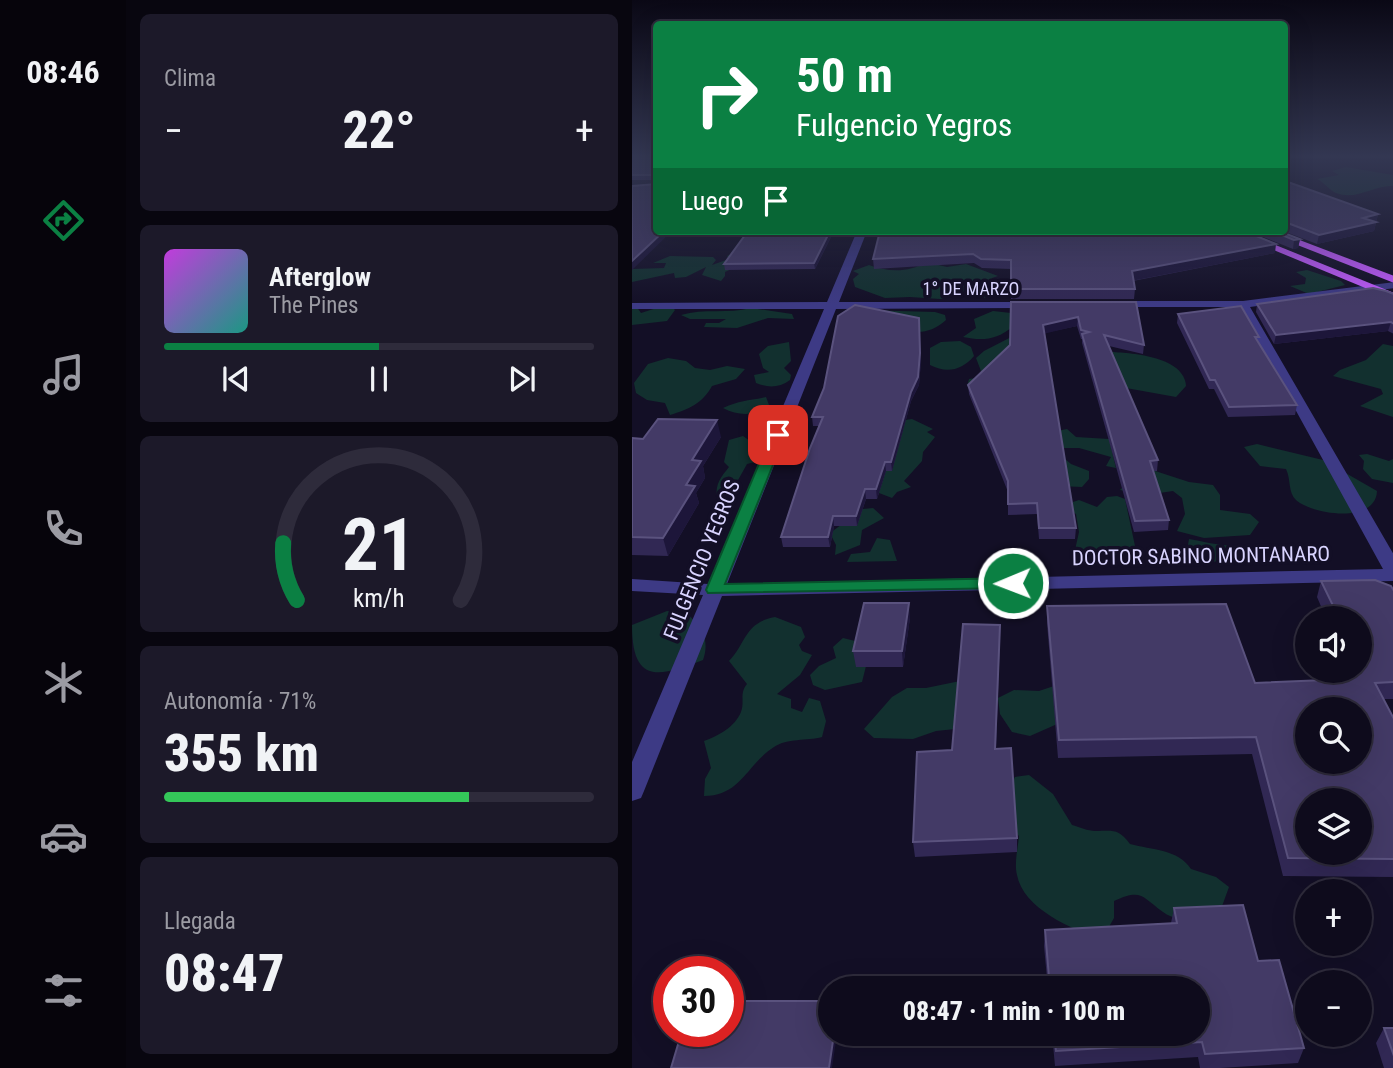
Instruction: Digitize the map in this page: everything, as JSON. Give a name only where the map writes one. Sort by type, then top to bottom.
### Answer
[{"type":"main road","points":[[1243,235],[1393,297]]},
{"type":"main road","points":[[1277,235],[1393,280]]},
{"type":"street","name":"FULGENCIO YEGROS","points":[[632,791],[860,235]]},
{"type":"street","points":[[1106,304],[1243,304],[1393,285]]},
{"type":"street","points":[[1243,304],[1393,573]]},
{"type":"street","name":"1° DE MARZO","points":[[632,306],[1051,305]]},
{"type":"street","name":"DOCTOR SABINO MONTANARO","points":[[632,585],[714,590],[1393,573]]},
{"type":"green space","points":[[733,253],[742,264],[725,272],[721,281],[702,275],[706,267],[686,277],[675,278],[674,273],[632,282],[632,269],[664,268],[666,263],[653,263],[670,256],[713,257],[716,260],[712,265],[729,259],[727,256]]},
{"type":"green space","points":[[926,262],[947,267],[966,264],[998,276],[992,278],[990,287],[997,296],[982,298],[960,294],[940,299],[885,298],[855,287],[853,279],[859,274],[853,271],[869,265],[898,270]]},
{"type":"green space","points":[[1307,270],[1341,281],[1345,285],[1309,294],[1290,286],[1305,284],[1306,278],[1296,272]]},
{"type":"green space","points":[[669,304],[675,310],[667,321],[632,325],[632,307],[636,306],[641,313]]},
{"type":"green space","points":[[751,308],[792,314],[794,319],[768,318],[737,328],[704,327],[706,323],[719,323],[726,319],[690,319],[681,315],[734,311]]},
{"type":"green space","points":[[862,310],[935,312],[945,315],[946,320],[935,328],[915,332],[895,326]]},
{"type":"green space","points":[[993,311],[1011,313],[1012,327],[1001,335],[989,338],[963,337],[976,328],[974,319]]},
{"type":"green space","points":[[1019,333],[979,390],[967,386],[969,379],[976,378],[981,371],[976,358]]},
{"type":"green space","points":[[960,341],[971,347],[974,356],[969,361],[948,370],[930,365],[930,348],[941,342]]},
{"type":"green space","points":[[789,342],[791,361],[784,368],[791,375],[790,380],[773,386],[756,383],[754,375],[769,372],[763,368],[759,354],[768,346]]},
{"type":"green space","points":[[1383,344],[1393,346],[1393,417],[1360,406],[1383,394],[1381,389],[1333,376],[1340,370],[1366,360]]},
{"type":"green space","points":[[1111,352],[1156,358],[1177,369],[1186,386],[1176,397],[1115,386]]},
{"type":"green space","points":[[668,358],[686,361],[695,368],[710,370],[727,366],[745,369],[736,379],[712,386],[694,405],[670,415],[665,403],[647,400],[636,393],[634,383],[648,364]]},
{"type":"green space","points":[[766,397],[769,405],[766,410],[760,412],[739,413],[723,408],[739,402]]},
{"type":"green space","points":[[912,419],[933,429],[927,432],[935,437],[923,452],[922,461],[904,481],[911,487],[897,492],[892,498],[873,488],[898,421]]},
{"type":"green space","points":[[1067,429],[1076,437],[1109,439],[1116,468],[1106,466],[1111,457],[1079,448],[1063,448],[1064,458],[1089,471],[1089,479],[1082,487],[1059,486],[1052,432]]},
{"type":"green space","points":[[743,436],[750,441],[762,440],[762,450],[755,462],[747,464],[728,498],[717,497],[718,484],[729,467],[724,462],[729,440]]},
{"type":"green space","points":[[1257,444],[1323,460],[1377,491],[1374,501],[1366,508],[1343,514],[1316,510],[1304,505],[1293,497],[1286,469],[1260,466],[1244,447]]},
{"type":"green space","points":[[1367,454],[1389,461],[1393,459],[1393,483],[1372,479],[1363,469],[1364,461],[1359,455]]},
{"type":"green space","points":[[1146,468],[1189,482],[1213,485],[1220,495],[1220,510],[1250,514],[1259,522],[1250,535],[1204,538],[1177,531],[1185,514],[1182,498],[1173,491],[1146,495],[1120,490]]},
{"type":"green space","points":[[1107,497],[1125,499],[1138,560],[1105,562],[1082,556],[1075,550],[1079,532],[1076,514],[1071,511],[1073,502],[1079,500],[1097,507]]},
{"type":"green space","points":[[873,508],[884,518],[862,530],[860,545],[835,555],[836,545],[830,533],[863,509]]},
{"type":"green space","points":[[877,538],[890,540],[897,561],[847,562],[851,554],[870,552]]},
{"type":"green space","points":[[1189,539],[1221,545],[1240,545],[1246,554],[1218,561],[1198,560],[1191,558],[1187,550]]},
{"type":"green space","points":[[667,611],[688,614],[693,619],[703,635],[705,653],[703,660],[687,666],[661,672],[651,671],[643,667],[637,658],[632,625]]},
{"type":"green space","points":[[775,617],[801,627],[805,637],[799,645],[802,651],[812,655],[800,675],[777,694],[791,699],[791,708],[802,712],[809,698],[820,701],[826,721],[822,737],[779,744],[727,791],[704,796],[705,779],[711,768],[704,741],[720,734],[735,722],[741,712],[743,691],[747,684],[729,661],[757,624]]},
{"type":"green space","points":[[843,638],[859,642],[866,666],[862,682],[825,690],[813,685],[810,675],[819,666],[836,658],[833,647]]},
{"type":"green space","points":[[960,681],[955,729],[936,731],[913,739],[874,738],[864,729],[892,697],[907,688],[926,688]]},
{"type":"green space","points":[[1063,683],[1064,721],[1030,736],[1012,732],[1000,714],[998,698],[1014,690],[1039,691]]},
{"type":"green space","points":[[1029,775],[1053,794],[1072,825],[1092,831],[1115,832],[1130,844],[1172,854],[1186,862],[1191,869],[1216,877],[1229,887],[1221,909],[1201,924],[1171,916],[1141,896],[1123,897],[1114,901],[1114,918],[1102,939],[1050,916],[1029,898],[1021,887],[1016,866],[1019,836],[1009,826],[1010,785],[1015,777]]},
{"type":"building","points":[[632,207],[653,207],[653,235],[660,235],[632,261]]},
{"type":"building","points":[[1288,207],[1358,207],[1378,214],[1363,218],[1376,222],[1319,235],[1288,223]]},
{"type":"building","points":[[745,235],[828,235],[814,263],[724,264]]},
{"type":"building","points":[[879,235],[1254,235],[1276,244],[1132,271],[1135,289],[1011,289],[1011,260],[981,259],[973,254],[873,259]]},
{"type":"building","points":[[1282,235],[1300,239],[1294,240]]},
{"type":"building","points":[[1373,288],[1394,294],[1394,324],[1391,322],[1276,335],[1257,304]]},
{"type":"building","points":[[1011,302],[1136,302],[1144,345],[1104,335],[1158,460],[1150,461],[1169,520],[1135,521],[1082,334],[1089,332],[1081,330],[1078,317],[1043,325],[1076,528],[1039,528],[1037,503],[1008,504],[1008,481],[968,385],[1010,345]]},
{"type":"building","points":[[855,305],[919,318],[918,377],[911,392],[891,462],[885,462],[876,489],[865,489],[856,516],[833,516],[828,537],[781,537],[823,417],[812,417],[824,388],[838,316]]},
{"type":"building","points":[[1241,306],[1259,337],[1255,337],[1297,405],[1229,407],[1215,380],[1210,380],[1178,314]]},
{"type":"building","points":[[658,419],[717,420],[692,460],[701,461],[686,485],[695,486],[663,538],[632,537],[632,438],[643,439]]},
{"type":"building","points":[[1375,580],[1391,586],[1394,591],[1394,682],[1375,683],[1394,719],[1394,859],[1372,859],[1372,788],[1295,788],[1295,858],[1288,858],[1256,737],[1059,740],[1047,606],[1226,604],[1255,683],[1372,683],[1372,606],[1333,606],[1321,581]]},
{"type":"building","points":[[864,603],[909,603],[902,651],[853,651]]},
{"type":"building","points":[[963,624],[1000,625],[995,749],[1011,748],[1017,838],[913,842],[917,752],[952,750]]},
{"type":"building","points":[[1243,905],[1258,961],[1279,960],[1295,1016],[1295,1047],[1304,1048],[1205,1054],[1203,1046],[1210,1046],[1210,976],[1049,976],[1045,930],[1177,923],[1174,908]]},
{"type":"building","points":[[744,1001],[818,1001],[818,1046],[832,1046],[829,1068],[671,1068],[677,1047],[744,1047]]},
{"type":"building","points":[[1384,1028],[1394,1028],[1394,1056]]},
{"type":"building","points":[[1055,1046],[1137,1046],[1056,1051]]},
{"type":"route","points":[[778,435],[714,590],[1013,583]]}]
